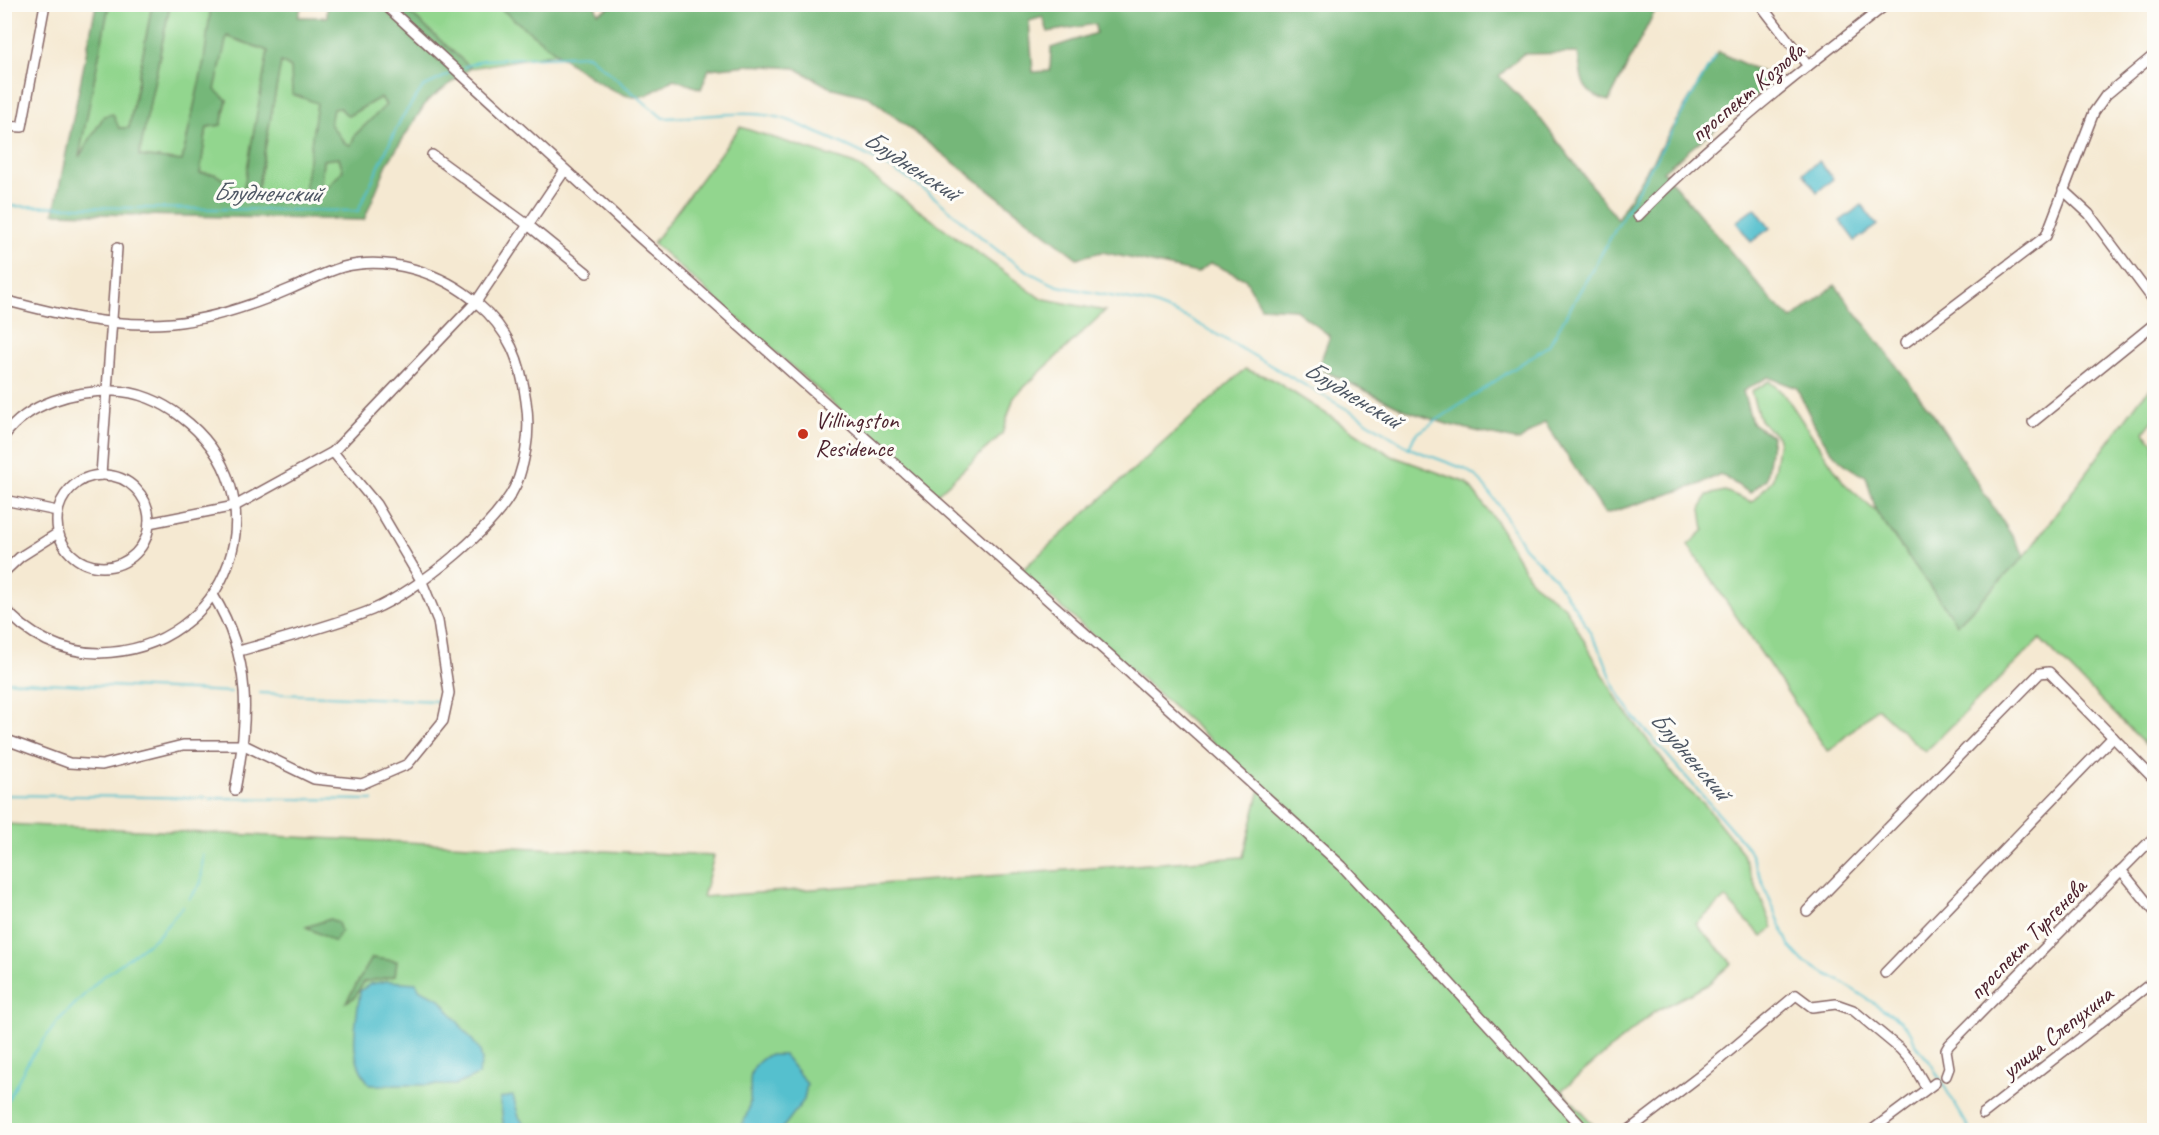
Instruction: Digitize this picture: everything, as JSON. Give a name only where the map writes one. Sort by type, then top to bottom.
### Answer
[{"type":"street","points":[[4,126],[22,127],[45,4]]},
{"type":"street","points":[[384,4],[565,170],[1342,866],[1585,1131]]},
{"type":"street","points":[[1760,4],[1808,66]]},
{"type":"street","name":"проспект Козлова","points":[[1638,216],[1675,178],[1808,66],[1887,4]]},
{"type":"street","points":[[1905,343],[2046,236],[2094,112],[2106,95],[2154,55]]},
{"type":"street","points":[[432,155],[528,225],[587,273]]},
{"type":"street","points":[[149,524],[236,506],[333,452],[476,302],[565,170]]},
{"type":"street","points":[[2063,190],[2089,214],[2154,301]]},
{"type":"street","points":[[101,475],[109,391],[117,248]]},
{"type":"street","points":[[4,300],[73,318],[113,324],[173,323],[243,309],[343,267],[377,263],[422,270],[476,302],[504,331],[522,369],[530,426],[519,479],[492,521],[422,582],[375,609],[239,651]]},
{"type":"street","points":[[2033,422],[2154,324]]},
{"type":"street","points":[[4,436],[9,429],[43,404],[83,391],[126,391],[166,405],[200,430],[224,465],[236,506],[234,546],[221,584],[197,616],[164,640],[125,652],[85,653],[46,641],[13,618],[4,607]]},
{"type":"street","points":[[4,739],[69,763],[102,765],[183,745],[244,745],[314,779],[362,784],[408,764],[442,721],[449,693],[438,621],[422,582],[376,504],[333,452]]},
{"type":"street","points":[[101,475],[116,477],[130,484],[141,495],[147,508],[149,524],[146,538],[138,552],[112,567],[97,567],[82,563],[70,554],[58,533],[57,511],[63,497],[73,486],[86,478],[101,475]]},
{"type":"street","points":[[4,500],[57,511]]},
{"type":"street","points":[[4,572],[20,557],[58,533]]},
{"type":"street","points":[[213,595],[228,620],[239,651],[246,704],[244,745],[235,790]]},
{"type":"street","points":[[1808,911],[2040,674],[2049,672],[2154,779]]},
{"type":"street","points":[[1885,973],[2113,736]]},
{"type":"street","name":"проспект Тургенева","points":[[1946,1076],[1949,1068],[1946,1050],[1949,1045],[2154,837]]},
{"type":"street","points":[[2121,870],[2154,911]]},
{"type":"street","name":"улица Слепухина","points":[[1983,1114],[2154,981]]},
{"type":"street","points":[[1629,1131],[1796,995],[1812,1007],[1836,1004],[1853,1010],[1911,1061],[1930,1085],[1872,1131]]},
{"type":"green space","points":[[616,4],[1658,5],[1609,101],[1599,98],[1587,89],[1582,78],[1578,53],[1523,54],[1499,76],[1536,113],[1617,219],[1718,52],[1777,79],[1663,171],[1773,302],[1792,319],[1835,285],[1933,414],[2025,556],[1957,624],[1876,512],[1866,476],[1841,461],[1823,440],[1797,388],[1768,377],[1743,391],[1752,423],[1772,436],[1766,479],[1750,493],[1720,474],[1701,484],[1605,514],[1545,422],[1519,441],[1450,425],[1410,412],[1318,368],[1330,336],[1294,309],[1261,307],[1245,279],[1211,263],[1197,273],[1102,252],[1077,258],[869,97],[829,87],[795,68],[750,65],[709,69],[701,89],[674,79],[642,96],[623,94],[586,74],[496,5],[595,5],[598,13]],"holes":[[[1043,17],[1048,32],[1095,24],[1096,33],[1051,48],[1050,71],[1033,72],[1029,21]]]},
{"type":"green space","points":[[96,5],[109,5],[79,157],[104,116],[113,114],[119,128],[129,128],[152,5],[170,5],[139,156],[182,161],[204,61],[211,5],[302,5],[298,17],[327,17],[327,5],[401,5],[471,68],[427,101],[387,164],[364,220],[54,213]],"holes":[[[227,36],[268,51],[243,192],[215,174],[200,173],[207,127],[221,125],[227,100],[215,90]],[[281,62],[291,68],[292,94],[317,103],[303,200],[285,191],[256,197]],[[381,97],[386,105],[355,135],[351,145],[345,143],[330,124],[333,109],[340,108],[348,116]],[[339,158],[343,170],[329,186],[321,185],[323,160]]]},
{"type":"green space","points":[[109,5],[152,5],[129,128],[119,128],[78,159]]},
{"type":"green space","points":[[170,5],[211,5],[212,10],[204,62],[182,161],[139,156]]},
{"type":"green space","points":[[401,5],[496,5],[558,53],[471,68]]},
{"type":"green space","points":[[226,36],[268,51],[244,193],[215,174],[200,173],[207,127],[221,125],[227,100],[214,91]]},
{"type":"green space","points":[[281,61],[291,68],[317,103],[304,200],[256,198]]},
{"type":"green space","points":[[381,97],[386,106],[355,135],[351,145],[345,143],[330,124],[332,109],[340,108],[348,116]]},
{"type":"green space","points":[[740,127],[855,164],[1040,298],[1105,311],[1014,397],[1002,434],[936,495],[653,243]]},
{"type":"green space","points":[[339,158],[343,171],[329,186],[321,185],[323,160]]},
{"type":"green space","points":[[1245,369],[1272,379],[1392,456],[1467,483],[1496,521],[1531,581],[1565,607],[1620,704],[1681,784],[1704,804],[1742,852],[1773,928],[1762,937],[1725,898],[1696,924],[1732,963],[1707,985],[1654,1012],[1562,1090],[1598,1130],[5,1130],[5,824],[714,856],[703,897],[1243,857],[1261,785],[1021,571]]},
{"type":"green space","points":[[1769,381],[1785,395],[1844,483],[1876,512],[1957,624],[2025,556],[2141,398],[2154,385],[2154,419],[2144,432],[2154,443],[2154,753],[2040,639],[1925,752],[1877,708],[1828,752],[1688,545],[1704,530],[1701,509],[1707,495],[1725,491],[1752,502],[1773,479],[1779,439],[1760,420],[1751,392]]},
{"type":"green space","points":[[330,919],[338,923],[341,931],[335,942],[306,927]]},
{"type":"green space","points":[[372,958],[397,961],[395,976],[364,982],[354,998],[346,1002]]},
{"type":"water","points":[[1819,161],[1833,179],[1817,192],[1803,173]]},
{"type":"water","points":[[1862,205],[1877,225],[1855,241],[1840,221]]},
{"type":"water","points":[[1755,208],[1770,228],[1751,242],[1736,222]]},
{"type":"water","points":[[387,981],[416,983],[420,990],[439,998],[480,1050],[482,1061],[478,1075],[456,1085],[370,1085],[358,1063],[355,1052],[354,1040],[360,991],[370,984]]},
{"type":"water","points":[[768,1055],[784,1055],[807,1084],[804,1100],[781,1130],[732,1130],[742,1126],[748,1112],[751,1072]]},
{"type":"water","points":[[513,1096],[519,1117],[528,1130],[504,1130],[500,1098]]},
{"type":"waterway","name":"Блудненский","points":[[464,67],[483,60],[588,55],[663,118],[749,114],[792,121],[893,169],[935,198],[1009,259],[1041,278],[1058,286],[1152,304],[1188,318],[1357,415],[1409,448],[1465,469],[1478,478],[1500,507],[1524,547],[1554,577],[1582,618],[1603,656],[1615,688],[1634,717],[1748,848],[1790,947],[1804,962],[1840,981],[1901,1021],[1912,1035],[1916,1046],[1930,1062],[1970,1130]]},
{"type":"waterway","points":[[1409,448],[1415,435],[1549,345],[1715,56]]},
{"type":"waterway","name":"Блудненский","points":[[4,206],[358,211],[401,119],[423,87],[450,74]]},
{"type":"waterway","points":[[4,681],[231,692]]},
{"type":"waterway","points":[[260,693],[438,701]]},
{"type":"waterway","points":[[4,795],[373,800]]},
{"type":"waterway","points":[[189,899],[201,883],[203,855]]},
{"type":"waterway","points":[[4,1107],[29,1060],[58,1021],[100,979],[158,936],[183,906]]},
{"type":"place","name":"Villingston Residence","points":[[803,434]]}]
